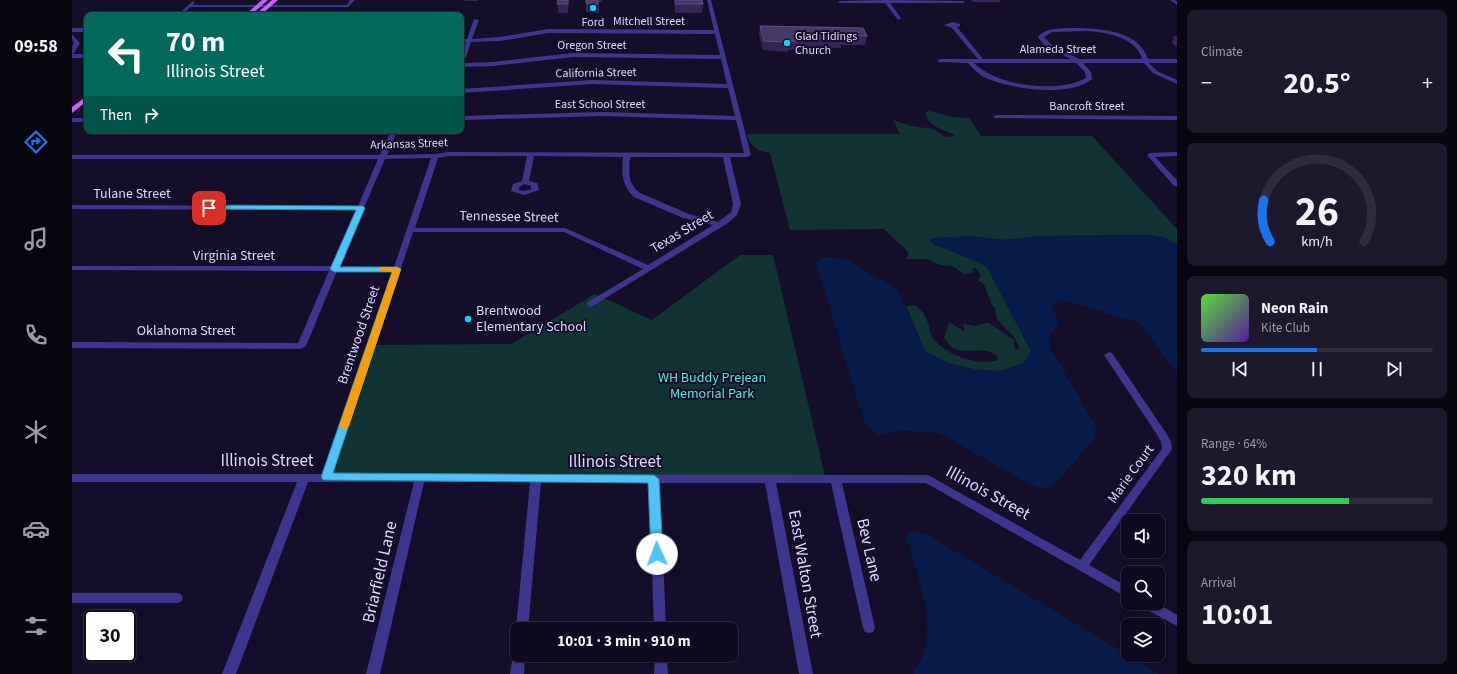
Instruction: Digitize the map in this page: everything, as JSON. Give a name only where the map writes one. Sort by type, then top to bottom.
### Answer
[{"type":"main road","points":[[251,12],[265,0]]},
{"type":"main road","points":[[262,12],[275,0]]},
{"type":"main road","points":[[72,111],[84,101]]},
{"type":"street","points":[[182,12],[195,0]]},
{"type":"street","points":[[188,6],[348,6],[353,0]]},
{"type":"street","points":[[709,0],[738,118]]},
{"type":"street","points":[[1172,0],[1177,4]]},
{"type":"street","points":[[886,1],[898,18]]},
{"type":"street","points":[[840,2],[963,2]]},
{"type":"street","points":[[464,55],[476,20]]},
{"type":"street","points":[[954,27],[981,60]]},
{"type":"street","points":[[72,30],[84,30]]},
{"type":"street","points":[[969,60],[980,71],[997,80],[1017,85],[1052,87],[1080,84],[1089,79],[1088,71],[1076,60],[1044,43],[1041,39],[1042,35],[1068,30],[1110,33],[1134,43],[1141,51],[1154,72],[1177,82]]},
{"type":"street","name":"Mitchell Street","points":[[464,41],[500,39],[548,31],[717,32]]},
{"type":"street","points":[[72,36],[77,43],[72,52]]},
{"type":"street","name":"Oregon Street","points":[[464,64],[493,64],[573,55],[723,57]]},
{"type":"street","points":[[72,56],[84,56]]},
{"type":"street","name":"Alameda Street","points":[[940,61],[1177,61]]},
{"type":"street","name":"California Street","points":[[464,91],[592,82],[731,86]]},
{"type":"street","name":"East School Street","points":[[464,118],[603,114],[738,118]]},
{"type":"street","name":"Bancroft Street","points":[[996,117],[1177,118]]},
{"type":"street","name":"Arkansas Street","points":[[72,157],[382,157],[435,156],[449,154],[748,155],[738,118]]},
{"type":"street","points":[[72,120],[84,120]]},
{"type":"street","points":[[334,269],[393,134]]},
{"type":"street","points":[[525,182],[531,154]]},
{"type":"street","points":[[1177,154],[1150,155],[1177,184]]},
{"type":"street","points":[[627,155],[626,184],[630,190],[637,195],[686,216],[718,224]]},
{"type":"street","name":"Texas Street","points":[[591,304],[718,224],[730,218],[736,208],[726,155]]},
{"type":"street","name":"Brentwood Street","points":[[327,477],[435,156]]},
{"type":"street","name":"Tulane Street","points":[[72,207],[361,208]]},
{"type":"street","name":"Tennessee Street","points":[[410,230],[565,230],[648,268]]},
{"type":"street","name":"Virginia Street","points":[[72,268],[397,269]]},
{"type":"street","name":"Oklahoma Street","points":[[72,345],[301,346],[334,269]]},
{"type":"street","name":"Marie Court","points":[[1082,566],[1166,450],[1166,442],[1162,435],[1109,355]]},
{"type":"street","name":"Illinois Street","points":[[72,478],[327,477],[928,479],[1121,589]]},
{"type":"street","points":[[230,674],[304,478]]},
{"type":"street","name":"Briarfield Lane","points":[[373,674],[420,478]]},
{"type":"street","points":[[523,622],[536,478]]},
{"type":"street","points":[[654,479],[660,622]]},
{"type":"street","name":"East Walton Street","points":[[770,479],[806,674]]},
{"type":"street","name":"Bev Lane","points":[[836,479],[869,628]]},
{"type":"street","points":[[72,598],[177,598]]},
{"type":"street","points":[[1158,610],[1177,621]]},
{"type":"street","points":[[517,674],[518,662]]},
{"type":"street","points":[[661,662],[662,674]]},
{"type":"green space","points":[[929,111],[953,117],[969,118],[981,136],[1092,136],[1177,229],[1177,245],[1166,238],[1149,235],[1040,236],[1005,240],[970,236],[957,238],[973,260],[987,267],[1031,351],[1024,363],[1001,371],[978,370],[947,363],[925,351],[906,306],[915,305],[926,318],[933,338],[946,350],[963,358],[981,362],[998,360],[996,355],[987,351],[963,351],[952,347],[944,338],[949,322],[965,332],[963,324],[976,326],[989,323],[1014,340],[1015,349],[1019,349],[1014,338],[996,317],[996,309],[992,305],[984,284],[977,280],[981,276],[976,268],[972,269],[973,272],[964,274],[952,266],[940,265],[927,259],[907,259],[908,253],[905,249],[884,229],[790,230],[770,153],[762,151],[752,145],[747,134],[900,134],[893,120],[911,126],[933,129],[945,137],[955,136],[929,122],[926,112]]},
{"type":"green space","name":"WH Buddy Prejean Memorial Park","points":[[740,255],[773,255],[825,476],[331,474],[374,345],[511,344],[595,294],[652,320]]},
{"type":"water","points":[[1149,235],[1166,238],[1177,245],[1177,373],[1140,323],[1067,301],[1056,302],[1051,305],[1060,324],[1050,333],[1051,349],[1096,427],[1094,439],[1052,487],[1040,488],[1027,483],[947,437],[937,433],[897,430],[887,434],[877,434],[864,422],[816,262],[821,258],[831,257],[848,261],[897,289],[925,351],[947,363],[978,370],[1001,371],[1024,363],[1031,351],[987,267],[933,244],[930,240],[932,238],[970,236],[1005,240],[1040,236]]},
{"type":"water","points":[[913,531],[931,537],[1121,651],[1121,662],[1139,662],[1159,674],[913,674],[923,655],[927,627],[923,595],[905,536],[907,533]]},
{"type":"building","points":[[558,0],[568,0],[568,4],[557,4]]},
{"type":"building","points":[[586,0],[598,0],[598,4],[586,3]]},
{"type":"building","points":[[675,0],[702,0],[703,4],[676,4]]},
{"type":"building","points":[[760,26],[863,28],[867,36],[841,35],[842,39],[814,38],[815,41],[764,41]]},
{"type":"slow traffic","points":[[344,426],[397,269],[382,269]]},
{"type":"place","name":"Ford","points":[[593,8]]},
{"type":"place","name":"Glad Tidings Church","points":[[787,43]]},
{"type":"place","name":"Brentwood Elementary School","points":[[468,319]]},
{"type":"route","points":[[209,208],[361,208],[334,269],[397,269],[327,477],[654,479],[657,554]]}]
